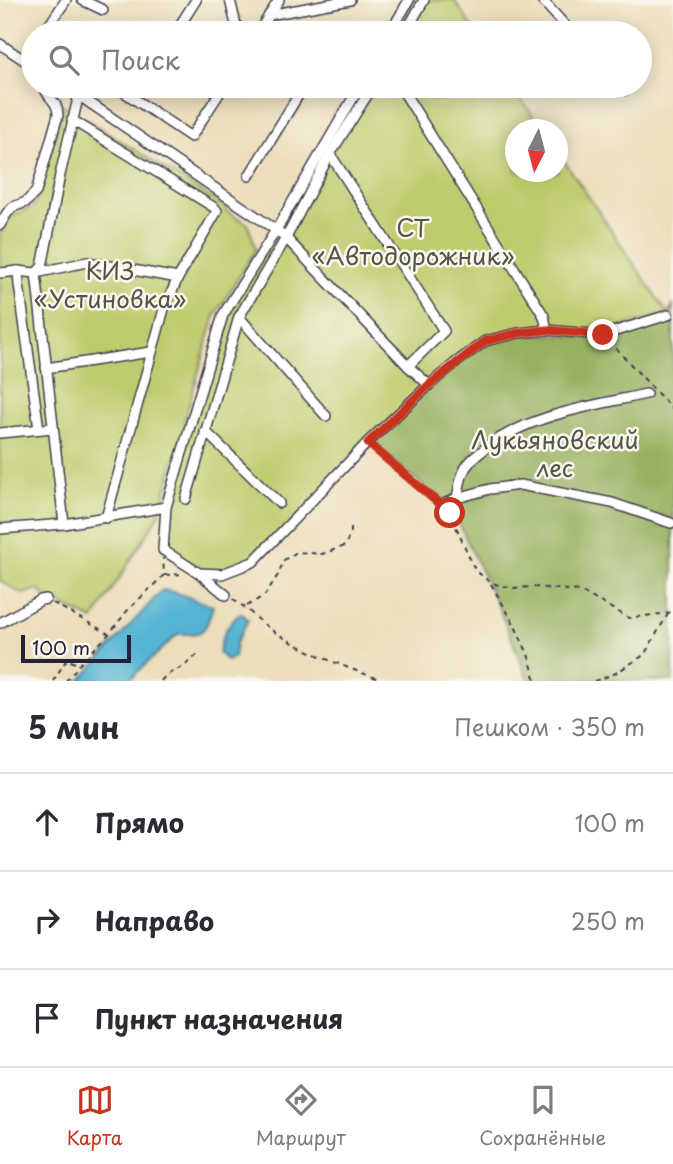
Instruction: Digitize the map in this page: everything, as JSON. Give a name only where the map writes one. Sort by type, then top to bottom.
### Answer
[{"type":"street","points":[[52,21],[66,0]]},
{"type":"street","points":[[82,0],[103,10]]},
{"type":"street","points":[[183,21],[196,0]]},
{"type":"street","points":[[230,0],[234,21]]},
{"type":"street","points":[[266,21],[279,0]]},
{"type":"street","points":[[270,15],[350,0]]},
{"type":"street","points":[[397,21],[409,0]]},
{"type":"street","points":[[412,21],[424,0]]},
{"type":"street","points":[[541,0],[561,21]]},
{"type":"street","points":[[0,44],[21,58]]},
{"type":"street","points":[[0,225],[13,207],[26,202],[36,192],[58,115],[58,107],[51,98]]},
{"type":"street","points":[[36,273],[42,267],[78,98]]},
{"type":"street","points":[[85,98],[286,238],[429,385]]},
{"type":"street","points":[[133,98],[191,138],[216,98]]},
{"type":"street","points":[[249,176],[297,98]]},
{"type":"street","points":[[226,595],[199,573],[163,550],[166,507],[223,315],[353,98]]},
{"type":"street","points":[[186,499],[239,317],[286,238],[330,155],[366,98]]},
{"type":"street","points":[[408,98],[544,316],[547,330]]},
{"type":"street","points":[[72,120],[217,211],[178,278],[164,309],[106,518]]},
{"type":"street","points":[[330,155],[444,331],[408,366]]},
{"type":"street","points":[[0,273],[36,273],[86,262],[178,278]]},
{"type":"street","points":[[18,271],[38,429]]},
{"type":"street","points":[[36,273],[64,524]]},
{"type":"street","points":[[199,573],[222,575],[253,562],[368,443],[429,385],[485,341],[547,330],[603,335],[668,314]]},
{"type":"street","points":[[239,317],[326,415]]},
{"type":"street","points":[[46,368],[151,352]]},
{"type":"street","points":[[457,498],[464,470],[497,439],[562,414],[646,394]]},
{"type":"street","points":[[0,433],[53,428]]},
{"type":"street","points":[[205,431],[279,503]]},
{"type":"street","points":[[442,505],[490,489],[520,485],[612,503],[671,523]]},
{"type":"street","points":[[0,529],[64,524],[166,507]]},
{"type":"street","points":[[0,623],[46,599]]},
{"type":"path","points":[[603,335],[673,410]]},
{"type":"path","points":[[368,443],[450,513],[475,570],[491,583],[513,622],[528,654],[536,681]]},
{"type":"path","points":[[246,607],[265,595],[284,560],[290,556],[297,552],[322,554],[345,545],[351,532],[351,523]]},
{"type":"path","points":[[163,550],[164,575]]},
{"type":"path","points":[[66,681],[127,611],[164,575],[199,573]]},
{"type":"path","points":[[491,583],[513,588],[580,591],[629,618],[669,613]]},
{"type":"path","points":[[226,595],[246,607],[273,631],[303,648],[385,681]]},
{"type":"path","points":[[46,599],[109,634]]},
{"type":"path","points":[[594,681],[614,674],[644,656],[673,608]]},
{"type":"path","points":[[161,681],[198,654]]},
{"type":"path","points":[[53,681],[67,659],[79,665]]},
{"type":"green space","points":[[409,0],[454,0],[468,21],[397,21]]},
{"type":"green space","name":"СТ «Автодорожник»","points":[[353,98],[520,98],[535,119],[505,119],[505,182],[568,182],[568,167],[668,314],[602,332],[547,328],[454,363],[253,562],[222,574],[199,573],[163,550],[166,507],[223,315]]},
{"type":"green space","name":"КИЗ «Устиновка»","points":[[64,105],[227,208],[226,211],[248,224],[256,249],[215,316],[159,515],[93,620],[44,596],[39,589],[23,594],[0,581],[0,235],[12,216],[35,205]]},
{"type":"green space","name":"Лукьяновский лес","points":[[673,304],[673,681],[529,681],[500,611],[452,509],[370,442],[440,378],[485,343],[519,334],[604,337],[668,316]]},
{"type":"water","points":[[162,590],[213,606],[203,630],[194,634],[178,634],[128,681],[80,681]]},
{"type":"water","points":[[242,613],[248,620],[236,643],[234,657],[227,661],[219,653],[221,641],[229,625]]},
{"type":"route","points":[[450,513],[368,443],[429,385],[485,341],[547,330],[603,335]]}]
